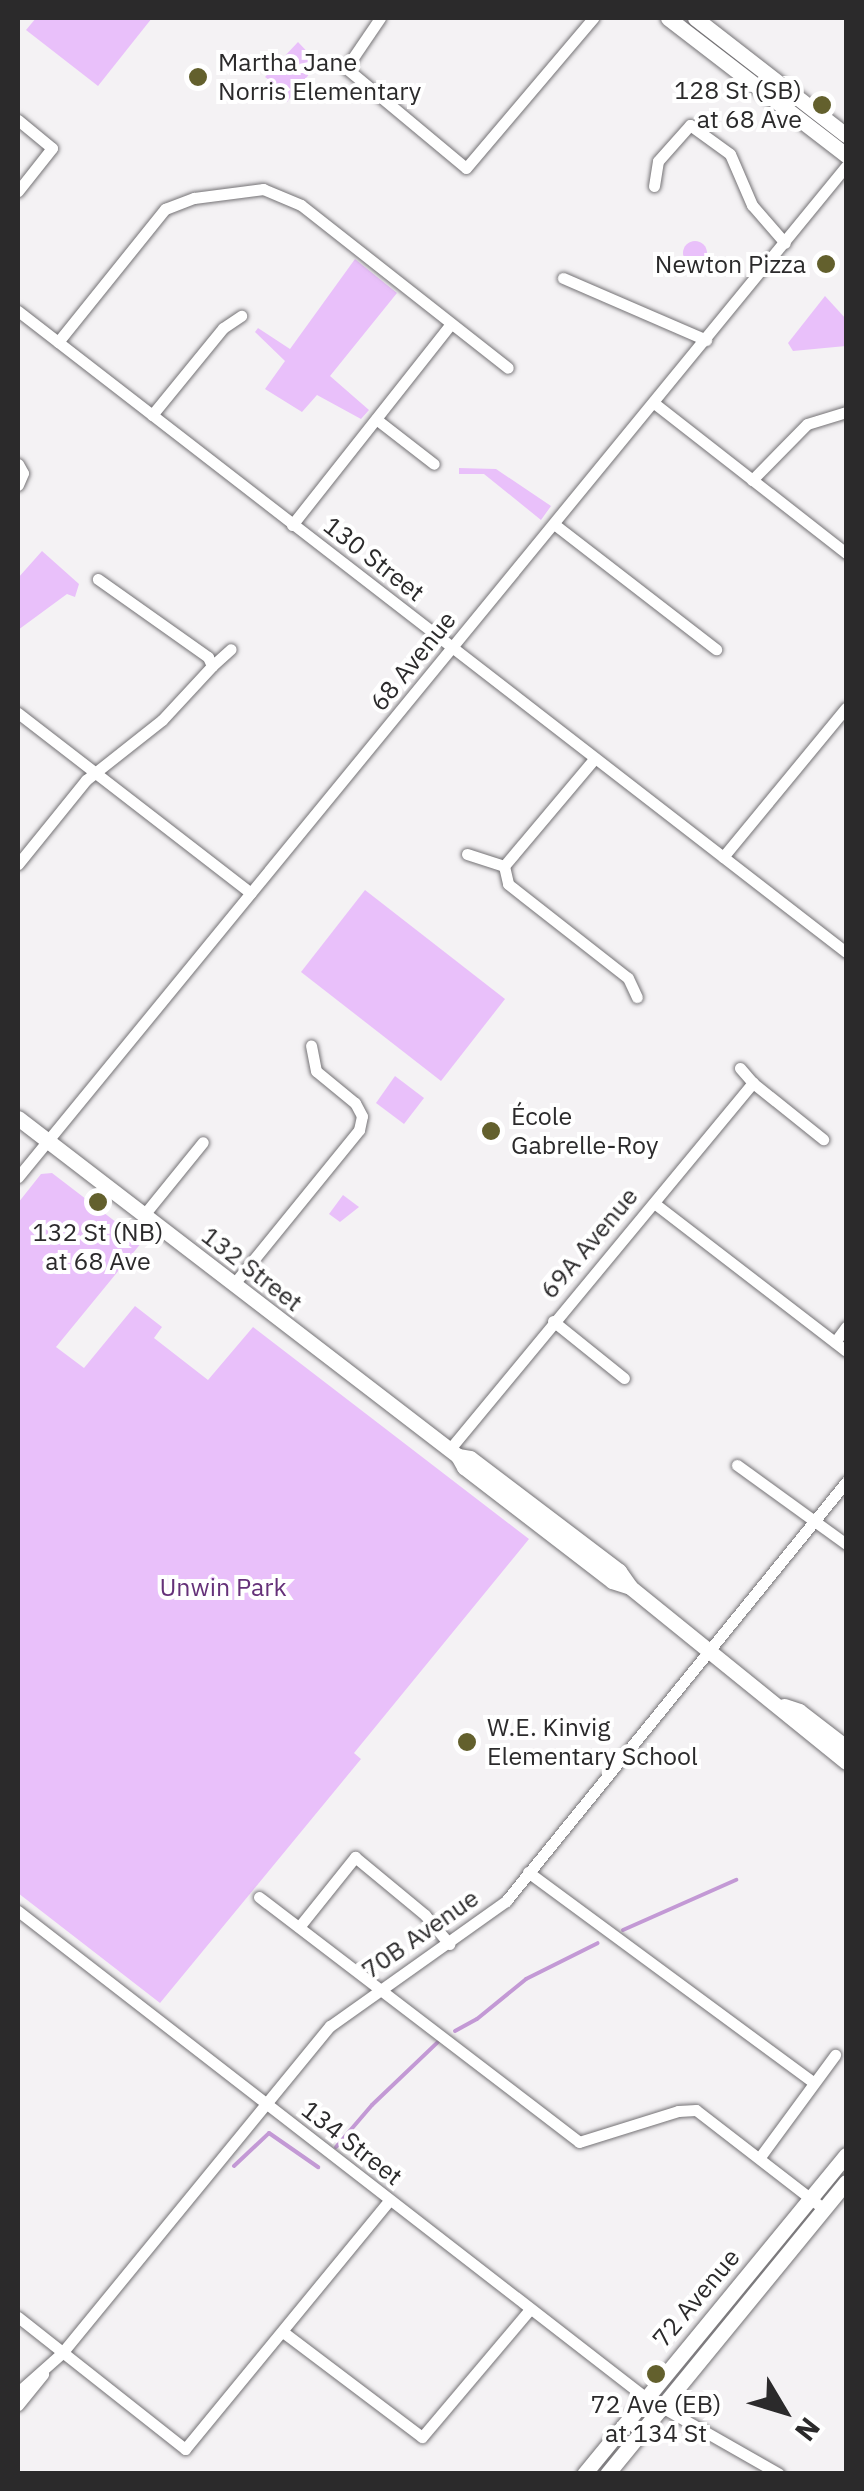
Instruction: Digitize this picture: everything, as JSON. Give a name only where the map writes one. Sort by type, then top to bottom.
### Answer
[{"type":"main road","points":[[668,18],[846,155]]},
{"type":"main road","points":[[696,18],[846,135]]},
{"type":"main road","name":"132 Street","points":[[18,1118],[454,1453],[470,1458],[604,1560],[630,1587],[781,1704],[799,1711],[846,1747]]},
{"type":"main road","name":"132 Street","points":[[781,1704],[793,1721],[846,1762]]},
{"type":"main road","name":"72 Avenue","points":[[607,2474],[817,2204],[846,2155]]},
{"type":"main road","name":"72 Avenue","points":[[584,2474],[817,2204],[846,2182]]},
{"type":"street","points":[[380,18],[346,68],[466,168],[593,18]]},
{"type":"street","points":[[18,120],[52,148],[18,191]]},
{"type":"street","points":[[654,186],[658,161],[690,125],[730,154],[752,205],[786,243]]},
{"type":"street","name":"68 Avenue","points":[[18,1177],[845,170]]},
{"type":"street","points":[[58,342],[166,209],[184,200],[263,190],[290,198],[508,368]]},
{"type":"street","points":[[563,278],[706,340]]},
{"type":"street","name":"130 Street","points":[[18,311],[846,952]]},
{"type":"street","points":[[152,415],[223,328],[241,316]]},
{"type":"street","points":[[292,525],[451,324]]},
{"type":"street","points":[[654,403],[846,553]]},
{"type":"street","points":[[752,480],[807,424],[846,412]]},
{"type":"street","points":[[376,419],[434,464]]},
{"type":"street","points":[[18,464],[24,473],[18,485]]},
{"type":"street","points":[[554,524],[716,649]]},
{"type":"street","points":[[98,579],[210,662]]},
{"type":"street","points":[[18,864],[94,772],[162,720],[210,662],[231,650]]},
{"type":"street","points":[[723,856],[846,708]]},
{"type":"street","points":[[18,713],[251,893]]},
{"type":"street","points":[[504,866],[595,758]]},
{"type":"street","points":[[467,854],[504,866]]},
{"type":"street","points":[[504,866],[508,884],[628,978],[637,997]]},
{"type":"street","points":[[232,1285],[359,1130],[362,1116],[355,1103],[316,1071],[311,1045]]},
{"type":"street","points":[[740,1068],[823,1139]]},
{"type":"street","name":"69A Avenue","points":[[454,1453],[552,1321],[753,1083]]},
{"type":"street","points":[[143,1216],[203,1142]]},
{"type":"street","points":[[654,1203],[846,1351]]},
{"type":"street","points":[[552,1321],[624,1378]]},
{"type":"street","points":[[834,1342],[846,1327]]},
{"type":"street","points":[[737,1465],[846,1544]]},
{"type":"street","name":"70B Avenue","points":[[48,2366],[330,2026],[506,1901],[846,1482]]},
{"type":"street","points":[[299,1927],[355,1857],[426,1914],[449,1944]]},
{"type":"street","points":[[528,1872],[814,2083]]},
{"type":"street","points":[[259,1897],[579,2142],[693,2109],[817,2204]]},
{"type":"street","name":"134 Street","points":[[18,1911],[646,2398],[780,2474]]},
{"type":"street","points":[[760,2157],[835,2056]]},
{"type":"street","points":[[18,2318],[184,2449],[388,2201]]},
{"type":"street","points":[[283,2332],[422,2438],[530,2308]]},
{"type":"street","points":[[18,2392],[48,2366]]},
{"type":"street","points":[[18,2405],[48,2366]]},
{"type":"green space","points":[[36,18],[152,18],[98,86],[26,30]]},
{"type":"green space","points":[[298,42],[318,63],[287,102],[275,93],[279,87],[265,77]]},
{"type":"green space","points":[[695,241],[704,244],[704,262],[695,265],[686,262],[683,253],[686,244]]},
{"type":"green space","points":[[355,259],[397,293],[330,376],[369,410],[361,419],[317,395],[302,412],[265,389],[285,361],[255,332],[258,328],[290,349]]},
{"type":"green space","points":[[825,296],[846,319],[846,346],[793,351],[788,343]]},
{"type":"green space","points":[[459,468],[496,469],[551,506],[541,520],[484,474],[459,474]]},
{"type":"green space","points":[[42,551],[79,584],[75,597],[67,594],[18,630],[18,578]]},
{"type":"green space","points":[[365,890],[505,999],[441,1081],[301,972]]},
{"type":"green space","points":[[395,1076],[424,1098],[404,1124],[376,1103]]},
{"type":"green space","name":"Unwin Park","points":[[52,1173],[142,1242],[56,1347],[84,1368],[135,1306],[162,1327],[154,1338],[208,1380],[253,1327],[529,1539],[354,1753],[361,1759],[160,2003],[18,1893],[18,1203],[41,1174]]},
{"type":"green space","points":[[343,1195],[359,1207],[340,1222],[329,1214]]},
{"type":"waterway","points":[[623,1930],[736,1880]]},
{"type":"waterway","points":[[455,2031],[477,2019],[526,1979],[598,1943]]},
{"type":"waterway","points":[[336,2147],[372,2105],[438,2042]]},
{"type":"waterway","points":[[234,2166],[269,2133],[318,2167]]},
{"type":"place","name":"Martha Jane Norris Elementary","points":[[198,77]]},
{"type":"place","name":"128 St (SB) at 68 Ave","points":[[822,105]]},
{"type":"place","name":"Newton Pizza","points":[[826,264]]},
{"type":"place","name":"École Gabrelle-Roy","points":[[491,1131]]},
{"type":"place","name":"132 St (NB) at 68 Ave","points":[[98,1202]]},
{"type":"place","name":"W.E. Kinvig Elementary School","points":[[467,1742]]},
{"type":"place","name":"72 Ave (EB) at 134 St","points":[[656,2374]]}]
